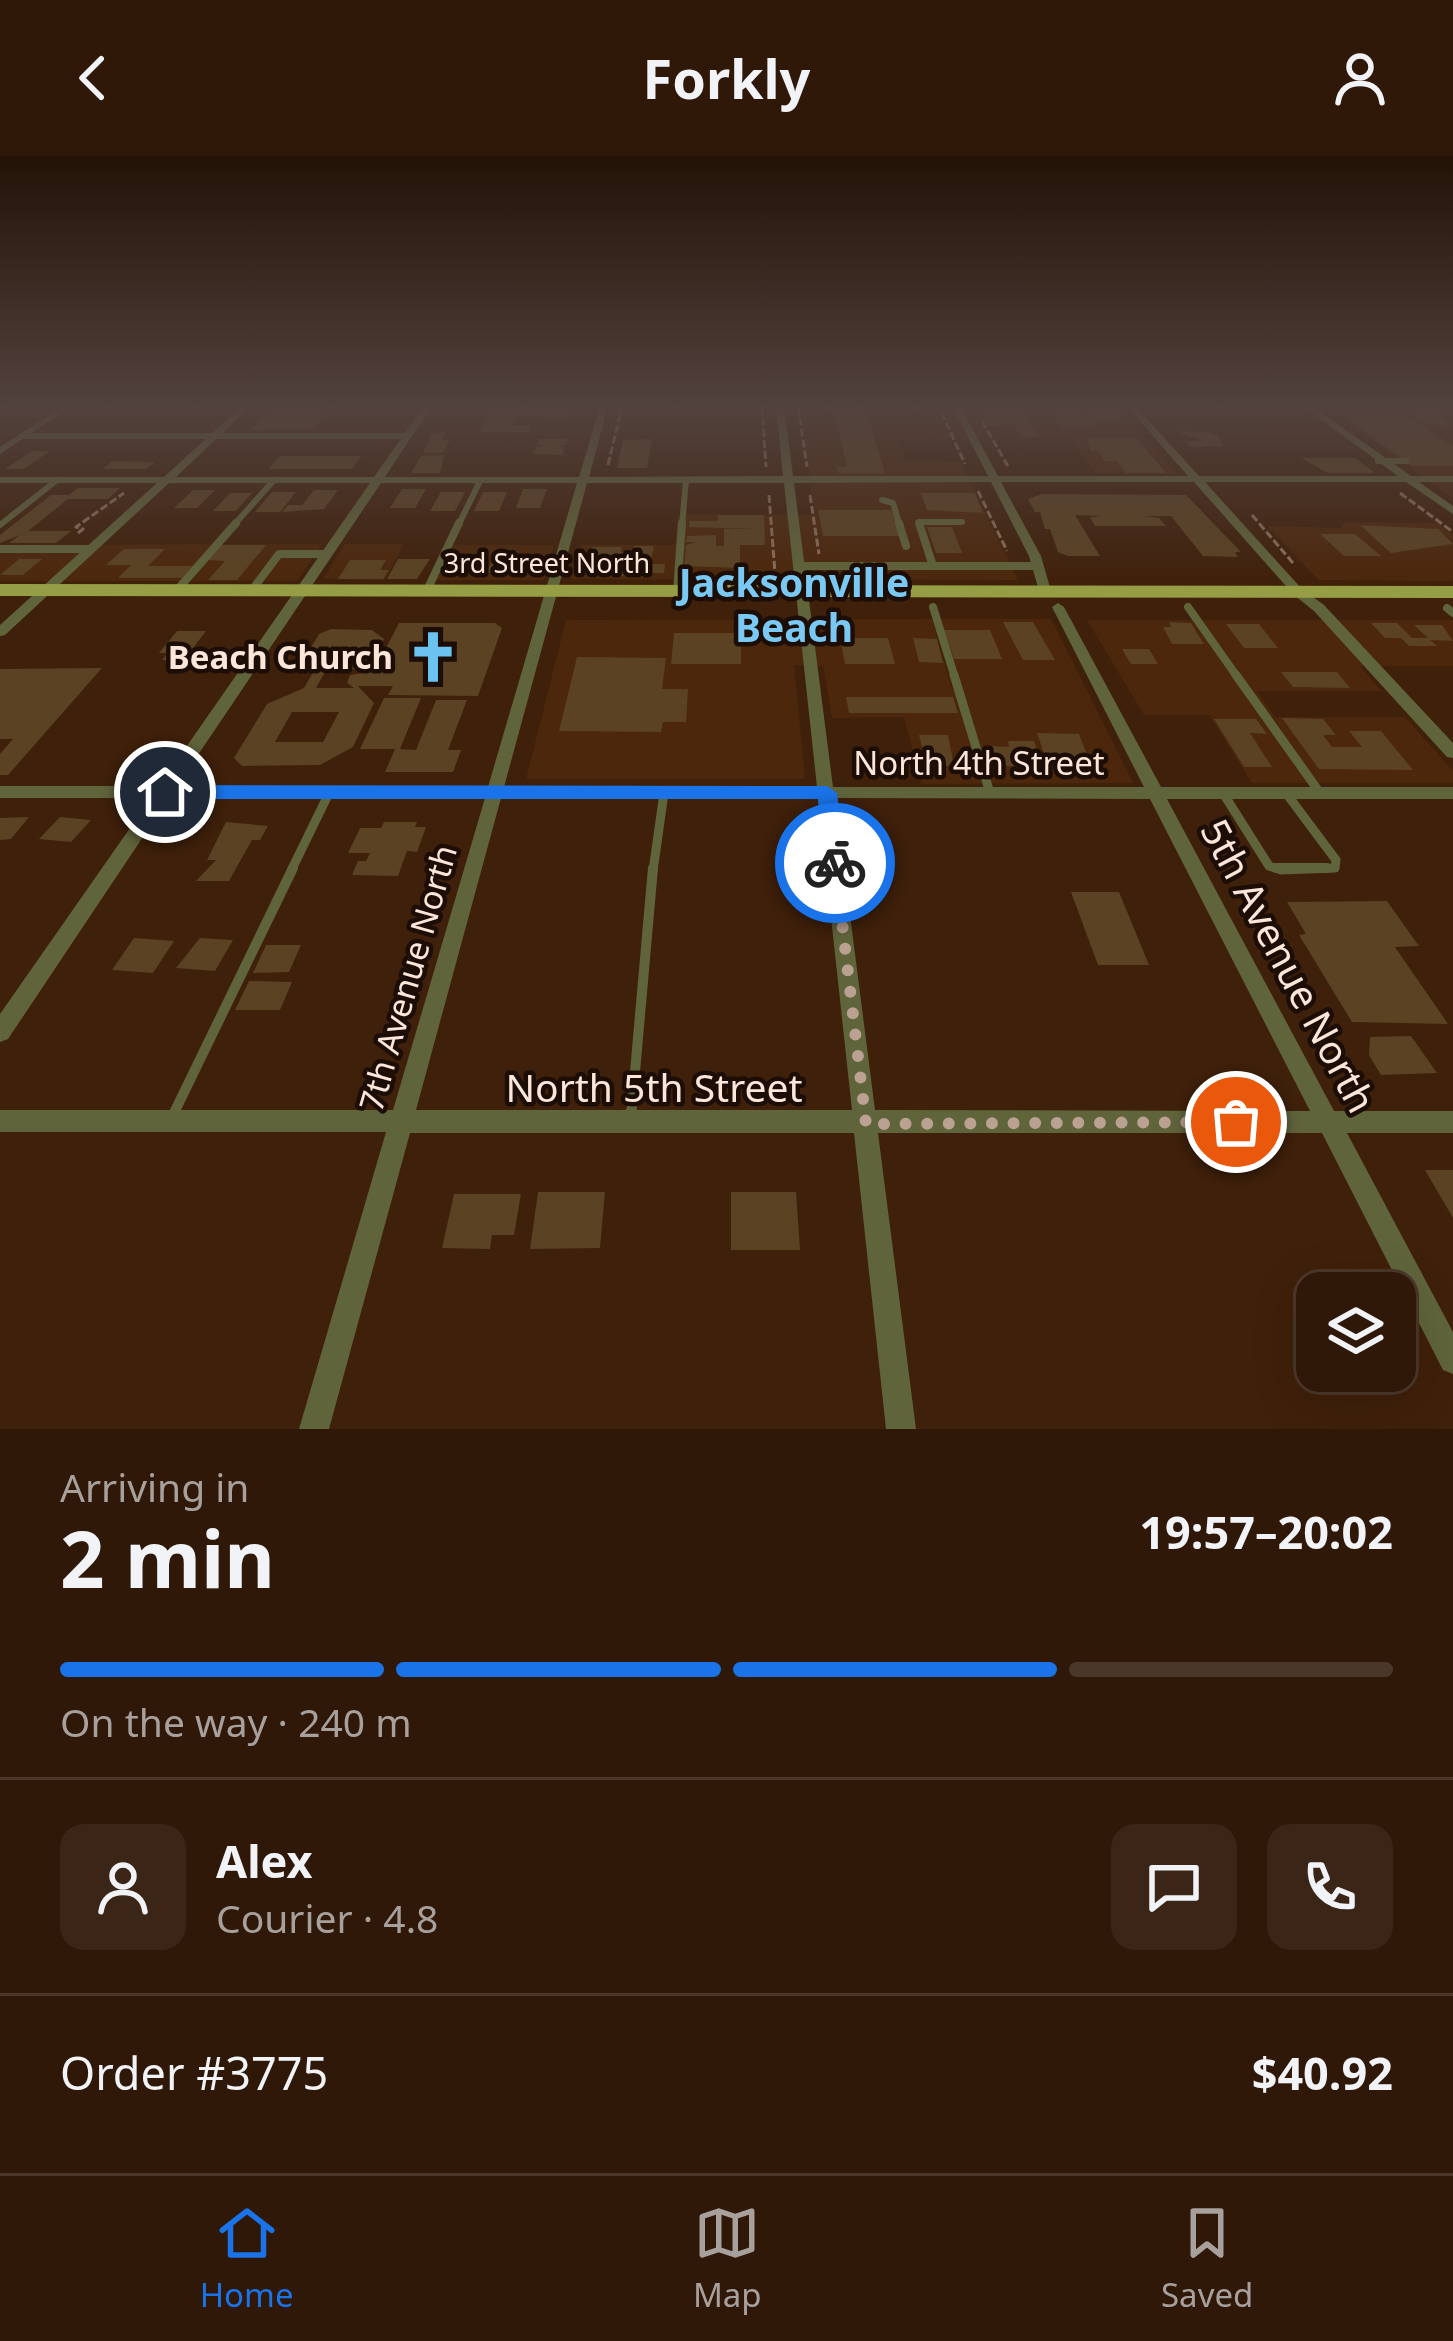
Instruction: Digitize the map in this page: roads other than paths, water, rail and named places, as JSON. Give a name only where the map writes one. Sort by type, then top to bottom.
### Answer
[{"type":"main road","name":"3rd Street North","points":[[0,590],[251,590],[296,599],[427,590],[549,599],[677,591],[933,607],[1296,582],[1451,605]]},
{"type":"main road","name":"3rd Street North","points":[[0,607],[296,599],[1051,599],[1188,608],[1451,605]]},
{"type":"street","points":[[0,632],[182,465]]},
{"type":"street","points":[[0,1032],[386,465]]},
{"type":"street","name":"7th Avenue North","points":[[314,1429],[587,465]]},
{"type":"street","points":[[787,465],[902,1429]]},
{"type":"street","name":"5th Avenue North","points":[[987,465],[1051,599],[1453,1360]]},
{"type":"street","points":[[1186,465],[1453,753]]},
{"type":"street","points":[[1384,465],[1453,511]]},
{"type":"street","points":[[0,480],[1453,479]]},
{"type":"street","name":"North 4th Street","points":[[0,792],[1453,793]]},
{"type":"street","name":"North 5th Street","points":[[0,1120],[1453,1122]]},
{"type":"lane","points":[[0,525],[58,480]]},
{"type":"lane","points":[[177,590],[274,480]]},
{"type":"lane","points":[[677,591],[686,480]]},
{"type":"lane","points":[[427,590],[480,481]]},
{"type":"lane","points":[[882,500],[893,502],[906,546]]},
{"type":"lane","points":[[933,566],[919,522],[940,518],[962,522]]},
{"type":"lane","points":[[0,549],[91,549]]},
{"type":"lane","points":[[251,590],[278,554],[327,554]]},
{"type":"lane","points":[[800,566],[1039,566]]},
{"type":"lane","points":[[933,607],[990,793]]},
{"type":"lane","points":[[1188,608],[1320,793]]},
{"type":"lane","points":[[169,1123],[329,793]]},
{"type":"lane","points":[[631,1124],[644,931],[664,793]]},
{"type":"lane","points":[[1223,793],[1269,866],[1281,870],[1335,868],[1336,860],[1286,793]]},
{"type":"place","name":"Beach Church","points":[[433,657]]},
{"type":"district","name":"Jacksonville Beach","points":[[794,606]]}]
